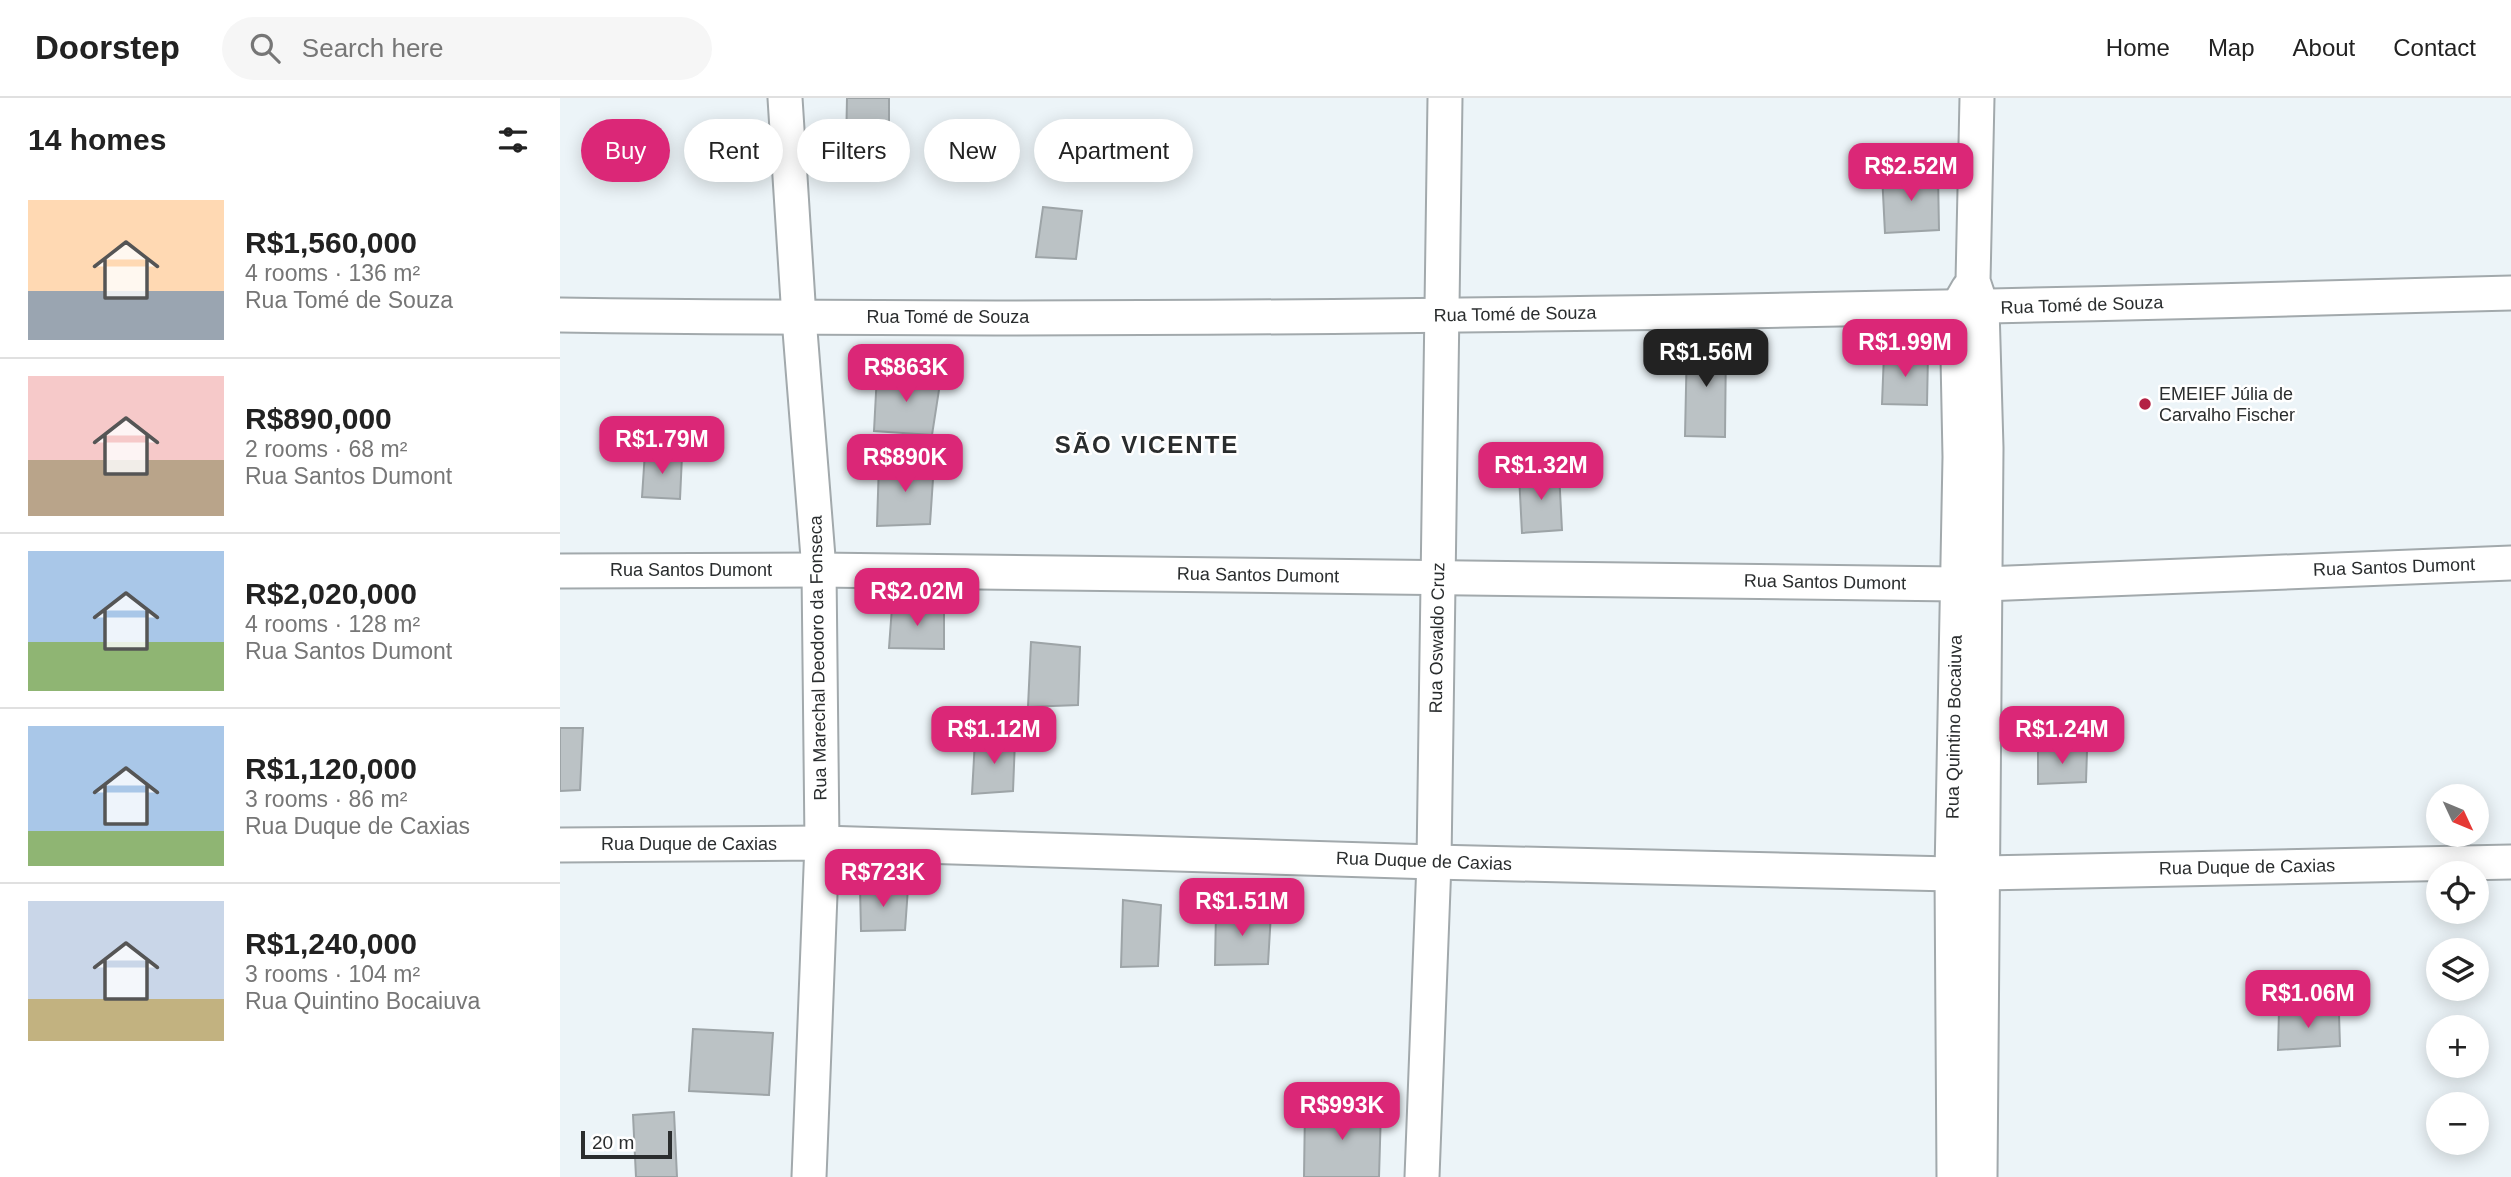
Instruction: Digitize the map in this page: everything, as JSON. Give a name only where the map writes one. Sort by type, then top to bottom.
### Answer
[{"type":"street","name":"Rua Marechal Deodoro da Fonseca","points":[[786,98],[799,318],[819,569],[822,843],[809,1177]]},
{"type":"street","name":"Rua Oswaldo Cruz","points":[[1422,1177],[1434,862],[1444,98]]},
{"type":"street","name":"Rua Quintino Bocaiuva","points":[[1954,1177],[1968,874],[1970,584],[1986,448],[1971,299],[1977,98]]},
{"type":"street","name":"Rua Tomé de Souza","points":[[560,315],[799,318],[1442,315],[1971,299],[2511,293]]},
{"type":"street","name":"Rua Santos Dumont","points":[[560,571],[819,569],[1970,584],[2511,563]]},
{"type":"street","name":"Rua Duque de Caxias","points":[[560,845],[822,843],[1434,862],[1968,874],[2511,862]]},
{"type":"street","name":"Rua Quintino Bocaiuva","points":[[1968,874],[1980,1177]]},
{"type":"building","points":[[847,98],[889,98],[889,119],[847,119]]},
{"type":"building","points":[[1882,174],[1938,175],[1939,230],[1885,233]]},
{"type":"building","points":[[1043,207],[1082,211],[1076,259],[1036,257]]},
{"type":"building","points":[[1687,342],[1726,342],[1725,437],[1685,436]]},
{"type":"building","points":[[1884,353],[1928,354],[1927,405],[1882,404]]},
{"type":"building","points":[[877,374],[941,377],[932,435],[874,431]]},
{"type":"building","points":[[645,452],[682,456],[680,499],[642,497]]},
{"type":"building","points":[[879,462],[934,464],[930,524],[877,526]]},
{"type":"building","points":[[1559,472],[1562,530],[1522,533],[1519,475]]},
{"type":"building","points":[[892,607],[944,609],[944,649],[889,648]]},
{"type":"building","points":[[1031,642],[1080,647],[1078,705],[1028,707]]},
{"type":"building","points":[[560,728],[583,728],[580,790],[560,791]]},
{"type":"building","points":[[975,740],[1015,740],[1013,791],[972,794]]},
{"type":"building","points":[[2038,749],[2087,751],[2086,782],[2038,784]]},
{"type":"building","points":[[860,887],[908,888],[905,930],[861,931]]},
{"type":"building","points":[[1123,900],[1161,905],[1158,966],[1121,967]]},
{"type":"building","points":[[1216,910],[1271,913],[1268,964],[1215,965]]},
{"type":"building","points":[[2279,1010],[2339,1014],[2340,1046],[2278,1050]]},
{"type":"building","points":[[693,1029],[773,1033],[769,1095],[689,1091]]},
{"type":"building","points":[[1305,1107],[1381,1109],[1379,1177],[1304,1177]]},
{"type":"building","points":[[674,1112],[677,1177],[636,1177],[633,1115]]},
{"type":"place","name":"EMEIEF Júlia de Carvalho Fischer","points":[[2145,404]]},
{"type":"district","name":"SÃO VICENTE","points":[[1147,445]]}]
